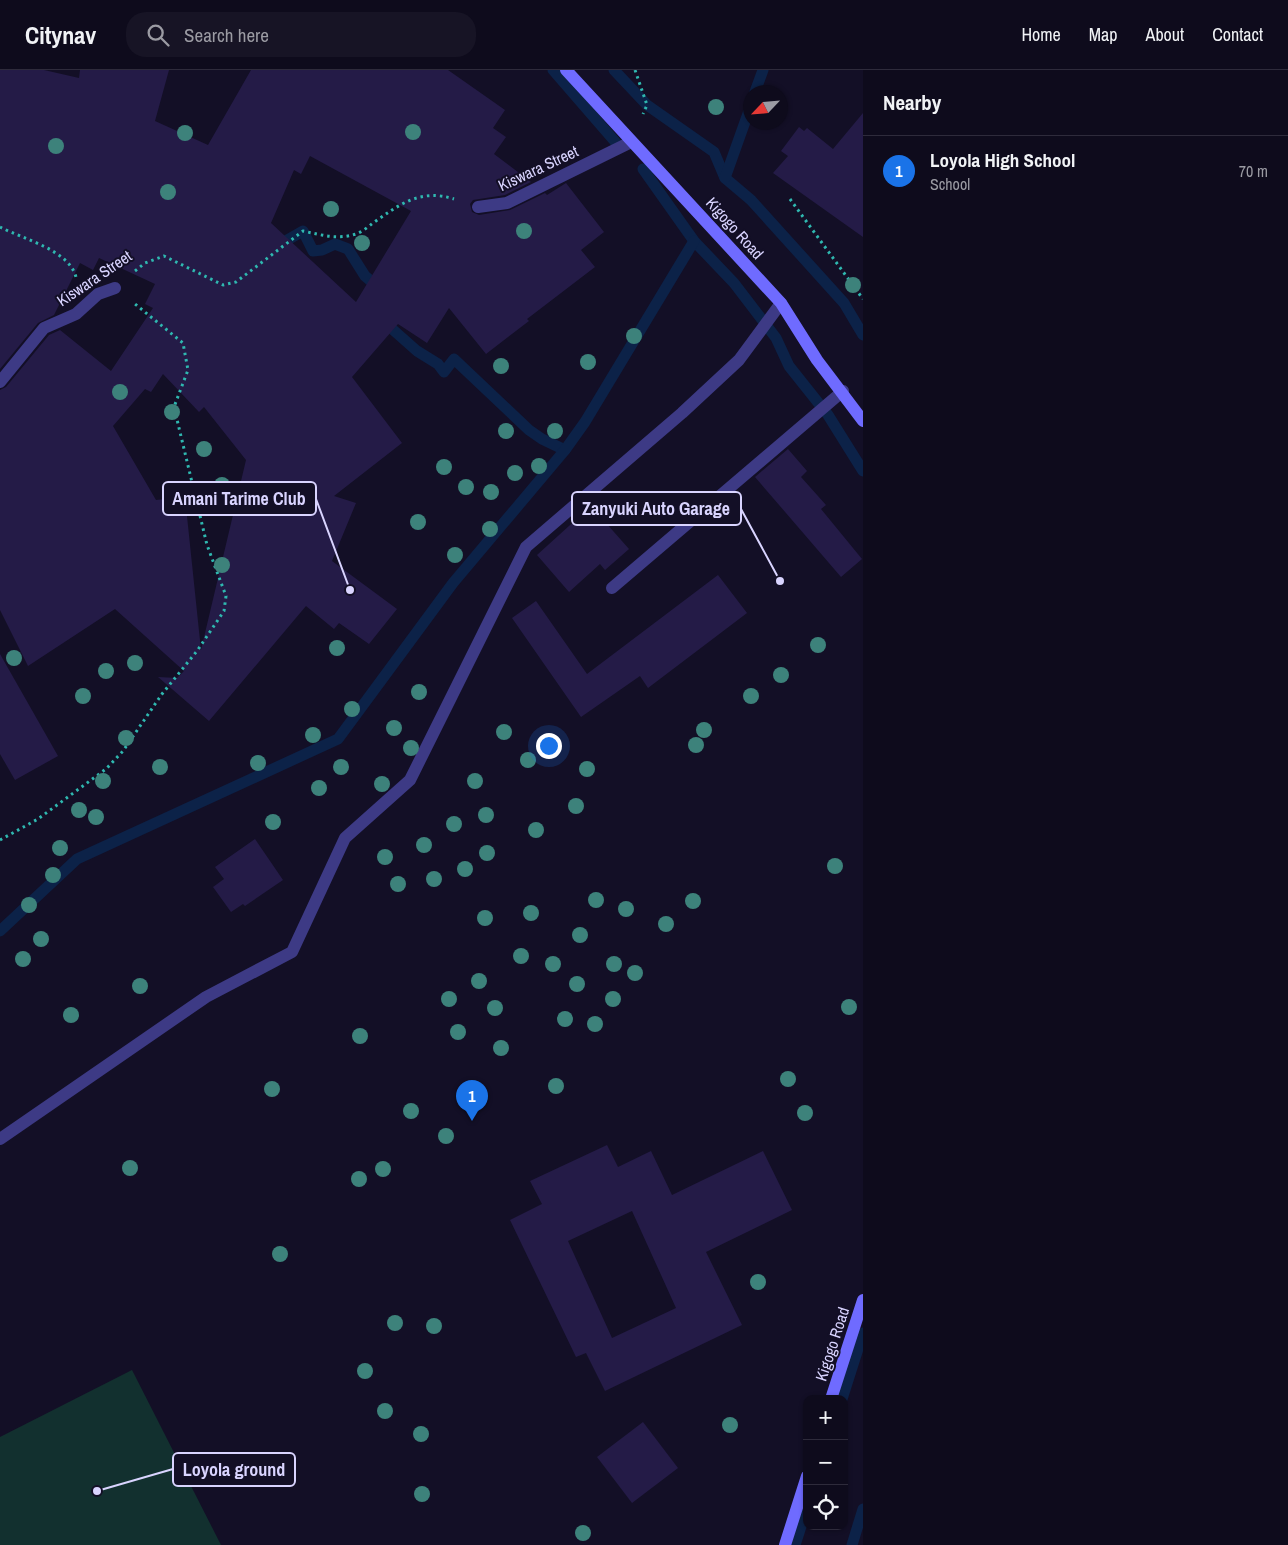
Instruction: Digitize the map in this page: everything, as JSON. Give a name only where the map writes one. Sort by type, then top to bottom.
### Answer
[{"type":"main road","name":"Kigogo Road","points":[[566,70],[781,304],[817,360],[843,391],[863,421]]},
{"type":"main road","name":"Kigogo Road","points":[[832,1395],[863,1300]]},
{"type":"main road","points":[[785,1545],[804,1485]]},
{"type":"street","name":"Kiswara Street","points":[[478,207],[507,203],[631,142]]},
{"type":"street","name":"Kiswara Street","points":[[0,382],[44,328],[76,314],[98,294],[115,288]]},
{"type":"street","points":[[0,1139],[206,998],[292,952],[345,838],[410,780],[526,547],[682,413],[739,360],[781,304]]},
{"type":"street","points":[[612,588],[843,391]]},
{"type":"path","points":[[631,142],[647,105],[635,70]]},
{"type":"path","name":"Kiswara Street","points":[[115,288],[145,263],[164,256],[224,284],[236,282],[303,231],[332,238],[359,233],[393,209],[416,197],[440,195],[478,207]]},
{"type":"path","points":[[790,199],[863,299]]},
{"type":"path","points":[[0,227],[38,243],[63,258],[74,267],[78,283],[98,294]]},
{"type":"path","points":[[0,840],[38,819],[112,763],[123,751],[162,694],[197,651],[224,611],[226,596],[207,545],[174,407],[188,370],[183,344],[115,288]]},
{"type":"green space","points":[[132,1370],[221,1545],[0,1545],[0,1437]]},
{"type":"building","points":[[0,70],[44,70],[79,78],[80,70],[169,70],[155,121],[208,145],[251,70],[448,70],[505,110],[493,128],[506,137],[494,154],[531,182],[505,195],[473,200],[470,204],[472,212],[479,215],[510,210],[545,193],[547,195],[566,183],[604,232],[581,250],[595,267],[527,319],[529,321],[486,354],[449,308],[427,343],[398,324],[352,377],[402,443],[334,496],[356,503],[332,561],[397,609],[369,644],[339,623],[334,629],[306,606],[209,721],[158,677],[177,678],[184,671],[115,609],[28,666],[0,610],[0,390],[6,387],[49,335],[60,330],[111,371],[153,308],[145,304],[155,284],[99,258],[93,270],[80,263],[54,315],[38,323],[0,369]],"holes":[[[310,156],[411,211],[356,302],[271,223],[294,170],[301,174]],[[163,374],[199,412],[204,407],[246,460],[201,650],[185,497],[156,500],[113,426],[145,389],[151,392]]]},
{"type":"building","points":[[863,113],[863,237],[773,173],[788,156],[781,151],[799,127],[804,131],[807,128],[833,149]]},
{"type":"building","points":[[788,449],[807,471],[801,477],[826,505],[821,509],[862,559],[841,577],[755,477]]},
{"type":"building","points":[[591,506],[629,549],[605,570],[600,564],[569,592],[537,555]]},
{"type":"building","points":[[718,575],[747,613],[648,688],[640,676],[581,717],[512,618],[536,601],[587,674]]},
{"type":"building","points":[[0,654],[58,756],[15,780],[0,754]]},
{"type":"building","points":[[255,839],[283,880],[245,906],[243,904],[231,912],[213,887],[224,879],[215,867]]},
{"type":"building","points":[[607,1145],[618,1167],[651,1151],[672,1195],[763,1151],[792,1210],[706,1252],[742,1325],[605,1391],[586,1353],[576,1357],[510,1220],[542,1204],[530,1181]],"holes":[[[632,1211],[676,1308],[612,1338],[568,1241]]]},
{"type":"building","points":[[643,1422],[678,1468],[632,1503],[597,1457]]},
{"type":"waterway","points":[[553,70],[618,145]]},
{"type":"waterway","points":[[614,70],[647,105],[714,152],[725,178],[751,200],[844,303],[863,335]]},
{"type":"waterway","points":[[758,85],[763,70]]},
{"type":"waterway","points":[[725,178],[743,127]]},
{"type":"waterway","points":[[643,169],[694,241],[734,283],[776,338],[789,366],[828,415],[863,471]]},
{"type":"waterway","points":[[275,247],[303,231],[313,251],[322,250],[335,244],[348,249],[365,276],[378,287],[377,291]]},
{"type":"waterway","points":[[0,931],[77,859],[338,739],[453,583],[565,450],[585,422],[694,241]]},
{"type":"waterway","points":[[382,320],[417,351],[438,364],[444,372],[454,359],[529,430],[542,439],[565,450]]},
{"type":"waterway","points":[[843,1395],[863,1333]]},
{"type":"waterway","points":[[852,1545],[863,1509]]},
{"type":"waterway","points":[[795,1545],[803,1520]]},
{"type":"place","name":"Zanyuki Auto Garage","points":[[780,581]]},
{"type":"place","name":"Amani Tarime Club","points":[[350,590]]},
{"type":"place","name":"Loyola High School","points":[[472,1121]]},
{"type":"place","name":"Loyola ground","points":[[97,1491]]}]
